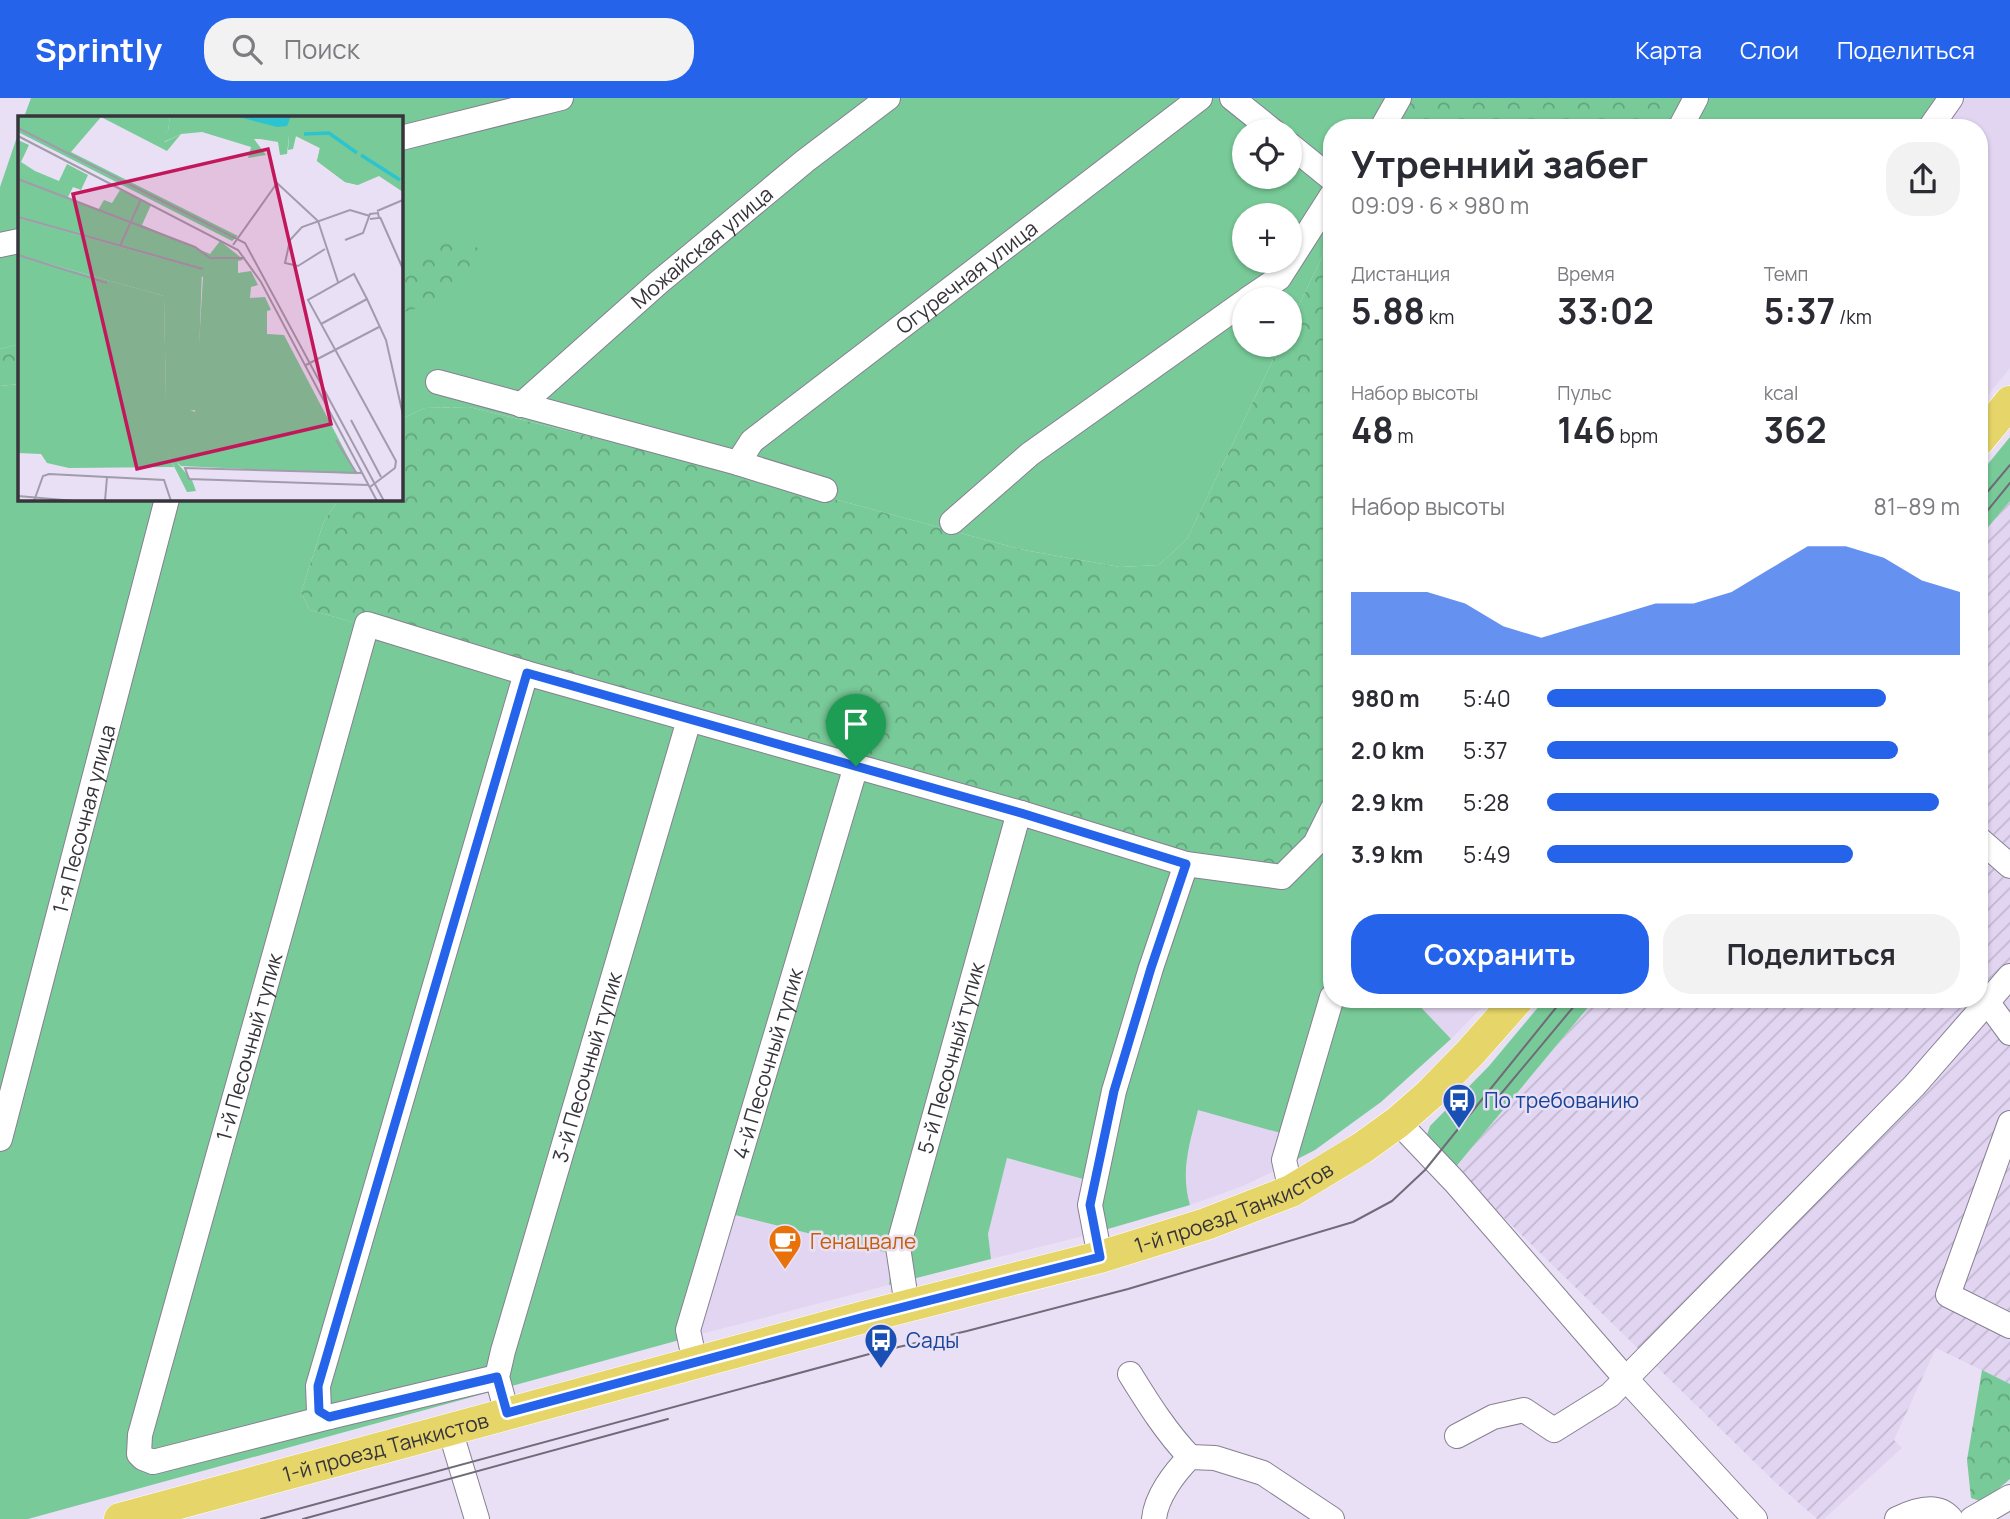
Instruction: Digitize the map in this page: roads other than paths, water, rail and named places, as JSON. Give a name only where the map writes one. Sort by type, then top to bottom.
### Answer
[{"type":"main road","points":[[1988,429],[2010,402]]},
{"type":"main road","name":"1-й проезд Танкистов","points":[[120,1519],[907,1306],[1100,1257],[1206,1224],[1292,1191],[1362,1148],[1398,1122],[1438,1086],[1510,1008]]},
{"type":"street","points":[[402,138],[561,98]]},
{"type":"street","name":"Можайская улица","points":[[521,405],[678,266],[805,161],[888,98]]},
{"type":"street","name":"Огуречная улица","points":[[738,463],[752,441],[1200,98]]},
{"type":"street","points":[[1232,98],[1258,119]]},
{"type":"street","points":[[1387,119],[1399,98]]},
{"type":"street","points":[[1685,119],[1696,98]]},
{"type":"street","points":[[1936,119],[1951,98]]},
{"type":"street","points":[[1302,155],[1323,172]]},
{"type":"street","points":[[1266,287],[1279,278],[1323,209]]},
{"type":"street","points":[[0,245],[18,241]]},
{"type":"street","points":[[952,522],[1030,454],[1232,311]]},
{"type":"street","points":[[438,382],[825,489]]},
{"type":"street","name":"1-я Песочная улица","points":[[0,1139],[167,500]]},
{"type":"street","name":"1-й Песочный тупик","points":[[329,1417],[153,1462],[139,1454],[140,1435],[367,624],[527,673]]},
{"type":"street","points":[[497,1377],[329,1417],[319,1411],[318,1386],[527,673],[1021,813],[1186,864],[1282,877],[1315,844],[1323,828]]},
{"type":"street","name":"3-й Песочный тупик","points":[[507,1413],[497,1377],[503,1351],[689,720]]},
{"type":"street","name":"4-й Песочный тупик","points":[[695,1363],[688,1330],[856,766]]},
{"type":"street","name":"5-й Песочный тупик","points":[[907,1306],[898,1247],[1021,813]]},
{"type":"street","points":[[1988,847],[2010,866]]},
{"type":"street","points":[[1100,1257],[1090,1205],[1112,1104],[1151,968],[1186,864]]},
{"type":"street","points":[[1988,996],[2010,976]]},
{"type":"street","points":[[1988,1006],[2010,1033]]},
{"type":"street","points":[[1292,1191],[1284,1160],[1329,1008]]},
{"type":"street","points":[[1457,1436],[1493,1417],[1524,1410],[1554,1430],[1610,1395],[1914,1086],[1977,1008]]},
{"type":"street","points":[[1398,1122],[1455,1182],[1626,1379],[1755,1519]]},
{"type":"street","points":[[2010,1123],[1948,1295],[2010,1326]]},
{"type":"street","points":[[1130,1374],[1169,1433],[1190,1457],[1215,1458],[1263,1473],[1332,1519]]},
{"type":"street","points":[[450,1430],[477,1519]]},
{"type":"street","points":[[1154,1519],[1157,1507],[1175,1472],[1190,1457]]},
{"type":"street","points":[[1972,1519],[2010,1497]]},
{"type":"street","points":[[1896,1519],[1922,1509],[1932,1509],[1949,1515],[1951,1519]]},
{"type":"tram line","points":[[1988,491],[2010,465]]},
{"type":"tram line","points":[[1988,510],[2010,483]]},
{"type":"tram line","points":[[261,1519],[873,1353],[1128,1289],[1353,1222],[1392,1201],[1425,1170],[1556,1008]]},
{"type":"tram line","points":[[1500,1095],[1572,1008]]},
{"type":"tram line","points":[[303,1519],[668,1419]]},
{"type":"place","name":"По требованию","points":[[1459,1130]]},
{"type":"place","name":"Генацвале","points":[[785,1271]]},
{"type":"place","name":"Сады","points":[[881,1370]]}]
